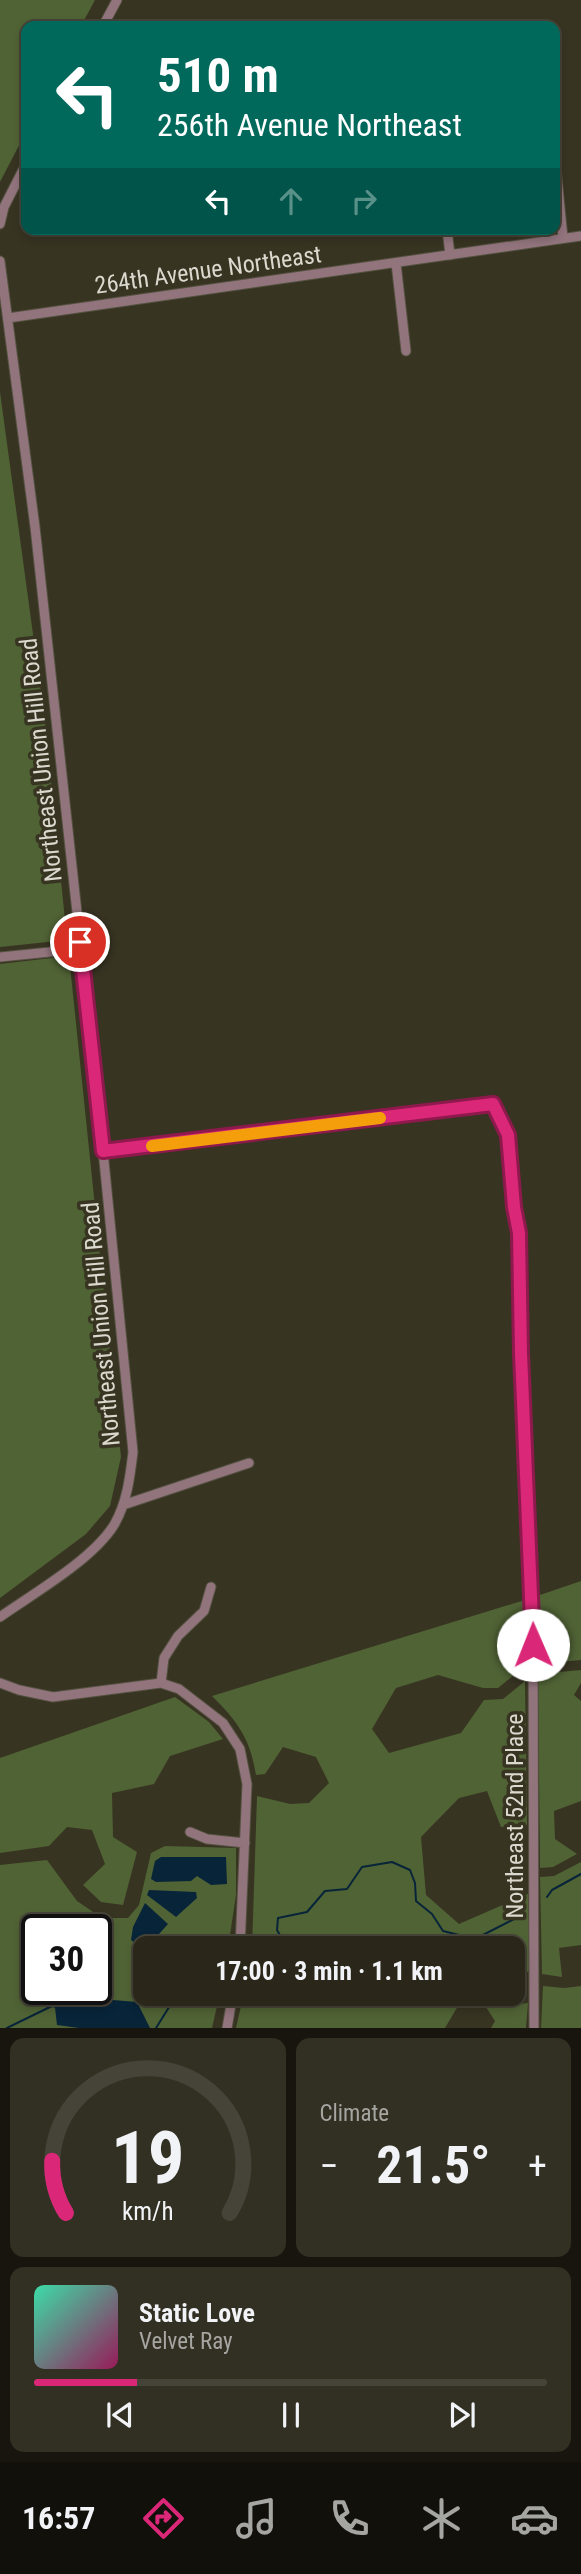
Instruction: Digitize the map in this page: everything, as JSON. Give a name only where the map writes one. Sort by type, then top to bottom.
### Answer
[{"type":"street","points":[[106,21],[117,0]]},
{"type":"street","points":[[0,224],[4,207],[21,174]]},
{"type":"street","points":[[560,208],[563,238]]},
{"type":"street","points":[[448,235],[450,255]]},
{"type":"street","name":"264th Avenue Northeast","points":[[8,318],[581,236]]},
{"type":"street","name":"Northeast Union Hill Road","points":[[0,261],[36,527],[133,1452],[123,1505],[115,1523],[97,1546],[0,1617]]},
{"type":"street","points":[[396,262],[406,351]]},
{"type":"street","points":[[0,957],[80,949]]},
{"type":"street","name":"Northeast 52nd Place","points":[[103,1151],[493,1104],[508,1135],[519,1233],[521,1353],[533,1618],[534,2028]]},
{"type":"street","points":[[123,1505],[249,1463]]},
{"type":"street","points":[[161,1683],[163,1658],[178,1636],[204,1611],[211,1587]]},
{"type":"street","points":[[1,1682],[19,1690],[53,1697],[161,1683],[179,1689],[223,1723],[240,1749],[247,1784],[241,1936]]},
{"type":"street","points":[[190,1832],[207,1839],[245,1843]]},
{"type":"street","points":[[227,2028],[231,2006]]},
{"type":"green space","points":[[0,0],[95,0],[84,21],[21,21],[21,142],[0,182]]},
{"type":"green space","points":[[0,392],[45,722],[67,940],[0,947]]},
{"type":"green space","points":[[69,956],[121,1457],[110,1506],[86,1534],[0,1598],[0,964]]},
{"type":"green space","points":[[581,1581],[581,1660],[538,1664],[537,1596]]},
{"type":"green space","points":[[525,1600],[525,1666],[498,1688],[483,1688],[438,1675],[396,1688],[372,1729],[389,1753],[461,1733],[484,1700],[503,1699],[525,1681],[527,1825],[501,1827],[487,1791],[459,1798],[421,1837],[426,1895],[459,1924],[528,1894],[530,1970],[525,1974],[525,1936],[252,1936],[257,1796],[290,1804],[309,1803],[329,1783],[316,1757],[283,1747],[265,1774],[256,1775],[242,1731],[212,1696]]},
{"type":"green space","points":[[581,1670],[581,1683],[574,1695],[581,1701],[581,1801],[554,1811],[555,1839],[577,1854],[553,1867],[540,1868],[538,1674]]},
{"type":"green space","points":[[175,1697],[209,1722],[223,1739],[170,1756],[154,1784],[112,1793],[113,1837],[137,1852],[123,1905],[101,1902],[83,1885],[105,1864],[92,1830],[67,1827],[49,1846],[0,1853],[0,1758]]},
{"type":"green space","points":[[165,1846],[236,1848],[236,1895],[230,1936],[133,1936],[133,2006],[217,2006],[212,2028],[0,2028],[0,1865],[47,1860],[77,1901],[96,1914],[21,1914],[21,2005],[112,2005],[112,1918],[128,1918],[139,1905],[151,1853]]},
{"type":"green space","points":[[581,1862],[581,1945],[559,1948],[562,1977],[542,1974],[540,1877],[554,1876]]},
{"type":"green space","points":[[543,1986],[581,1986],[581,2028],[541,2028]]},
{"type":"green space","points":[[528,2003],[526,2028],[491,2028],[495,2021],[486,2007],[525,2006]]},
{"type":"green space","points":[[241,2006],[458,2006],[445,2028],[236,2028]]},
{"type":"water","points":[[161,1857],[226,1857],[227,1884],[211,1885],[197,1876],[191,1881],[156,1882],[151,1879],[155,1861]]},
{"type":"water","points":[[149,1890],[196,1892],[197,1898],[176,1917],[147,1895]]},
{"type":"water","points":[[145,1903],[168,1924],[157,1936],[133,1936],[133,1942],[131,1940],[133,1927]]},
{"type":"water","points":[[112,2000],[133,2002],[133,2006],[139,2006],[150,2028],[79,2028],[57,2025],[55,2005],[112,2005]]},
{"type":"waterway","points":[[280,1936],[277,1930],[278,1918],[307,1912],[325,1891],[347,1889],[362,1867],[392,1862],[410,1870],[415,1883],[416,1901],[432,1914],[443,1931],[463,1936]]},
{"type":"waterway","points":[[547,1897],[552,1890],[581,1874]]},
{"type":"waterway","points":[[481,1936],[516,1918],[524,1901]]},
{"type":"waterway","points":[[7,2028],[52,2006],[57,2007]]},
{"type":"waterway","points":[[156,2028],[170,2006]]},
{"type":"slow traffic","points":[[152,1146],[380,1118]]},
{"type":"route","points":[[80,942],[103,1151],[493,1104],[508,1135],[519,1233],[533,1645]]}]
